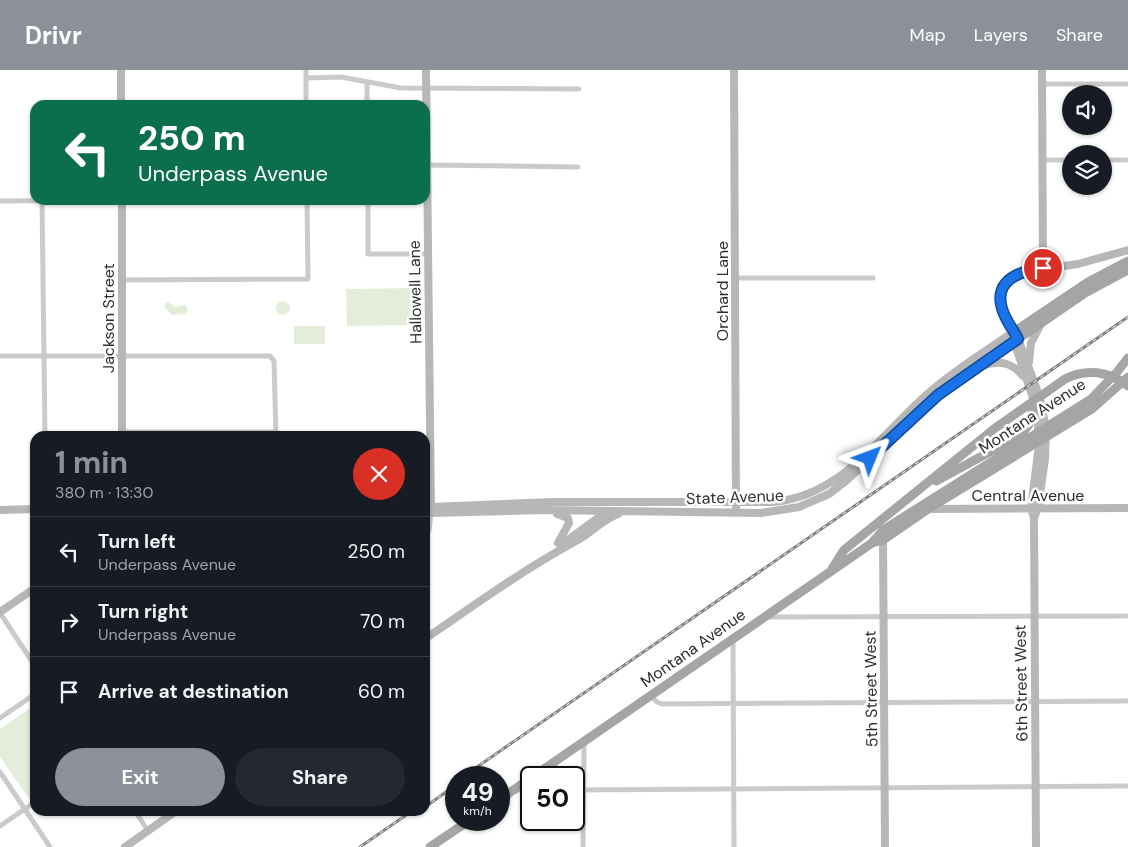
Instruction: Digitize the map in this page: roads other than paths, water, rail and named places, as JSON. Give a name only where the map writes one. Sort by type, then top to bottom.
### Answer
[{"type":"main road","points":[[1014,336],[1088,282],[1128,261]]},
{"type":"main road","points":[[1014,336],[1044,320],[1085,293],[1128,270]]},
{"type":"main road","name":"Montana Avenue","points":[[872,543],[883,540],[1090,399],[1128,358]]},
{"type":"main road","points":[[826,574],[844,550],[970,448],[1068,377],[1086,372],[1108,375],[1128,386]]},
{"type":"main road","name":"Montana Avenue","points":[[512,790],[872,543],[883,530],[1014,452],[1092,409],[1128,377]]},
{"type":"main road","points":[[914,494],[1021,434],[1029,424],[1029,405]]},
{"type":"main road","points":[[433,846],[454,831]]},
{"type":"street","points":[[121,70],[121,100]]},
{"type":"street","points":[[306,70],[306,100]]},
{"type":"street","name":"Hallowell Lane","points":[[426,70],[426,100]]},
{"type":"street","name":"Orchard Lane","points":[[734,70],[736,513]]},
{"type":"street","points":[[1042,70],[1043,268]]},
{"type":"street","points":[[306,78],[341,77],[401,88],[579,89]]},
{"type":"street","points":[[367,82],[367,100]]},
{"type":"street","points":[[1042,84],[1128,84]]},
{"type":"street","points":[[1043,160],[1062,160]]},
{"type":"street","points":[[1112,160],[1128,160]]},
{"type":"street","points":[[430,165],[578,166]]},
{"type":"street","points":[[0,200],[30,200]]},
{"type":"street","points":[[42,205],[45,431]]},
{"type":"street","name":"Jackson Street","points":[[122,205],[122,431]]},
{"type":"street","points":[[122,280],[308,279],[306,205]]},
{"type":"street","points":[[368,205],[368,254],[428,254]]},
{"type":"street","name":"Hallowell Lane","points":[[427,205],[428,431]]},
{"type":"street","points":[[1014,336],[1001,299],[1004,285],[1021,272],[1078,264],[1128,250]]},
{"type":"street","points":[[736,278],[874,278]]},
{"type":"street","points":[[1029,369],[1031,343],[1044,320]]},
{"type":"street","name":"State Avenue","points":[[430,510],[553,502],[783,501],[806,495],[830,484],[851,468],[931,391],[1014,336]]},
{"type":"street","name":"State Avenue","points":[[430,510],[736,513],[781,511],[806,504],[829,494],[856,472],[926,404],[976,368],[1014,336]]},
{"type":"street","name":"6th Street West","points":[[1014,336],[1040,398],[1047,433],[1045,459],[1034,508]]},
{"type":"street","name":"6th Street West","points":[[1014,336],[1027,382],[1029,405],[1039,445],[1034,508],[1036,847]]},
{"type":"street","points":[[0,356],[270,356],[274,361],[276,431]]},
{"type":"street","points":[[976,368],[993,362],[1006,363],[1018,370],[1027,382]]},
{"type":"street","points":[[430,636],[552,553],[605,512],[621,505],[683,502]]},
{"type":"street","name":"Central Avenue","points":[[928,509],[1128,508]]},
{"type":"street","points":[[0,510],[30,510]]},
{"type":"street","points":[[542,510],[564,516],[569,520],[567,529],[552,553]]},
{"type":"street","points":[[552,553],[577,540],[609,518],[626,513]]},
{"type":"street","name":"5th Street West","points":[[883,530],[885,847]]},
{"type":"street","points":[[30,591],[0,612],[30,658]]},
{"type":"street","points":[[764,617],[1128,616]]},
{"type":"street","points":[[733,638],[734,847]]},
{"type":"street","points":[[650,695],[662,704],[1128,701]]},
{"type":"street","points":[[0,718],[30,697]]},
{"type":"street","points":[[583,766],[584,741]]},
{"type":"street","points":[[0,772],[50,847]]},
{"type":"street","points":[[585,790],[1128,786]]},
{"type":"street","points":[[512,790],[520,790]]},
{"type":"street","points":[[0,826],[30,806]]},
{"type":"street","points":[[138,816],[148,831]]},
{"type":"street","points":[[125,847],[169,816]]},
{"type":"street","points":[[584,831],[584,847]]},
{"type":"railway","points":[[478,766],[1128,317]]},
{"type":"railway","points":[[430,803],[445,793]]},
{"type":"railway","points":[[360,847],[405,816]]}]
